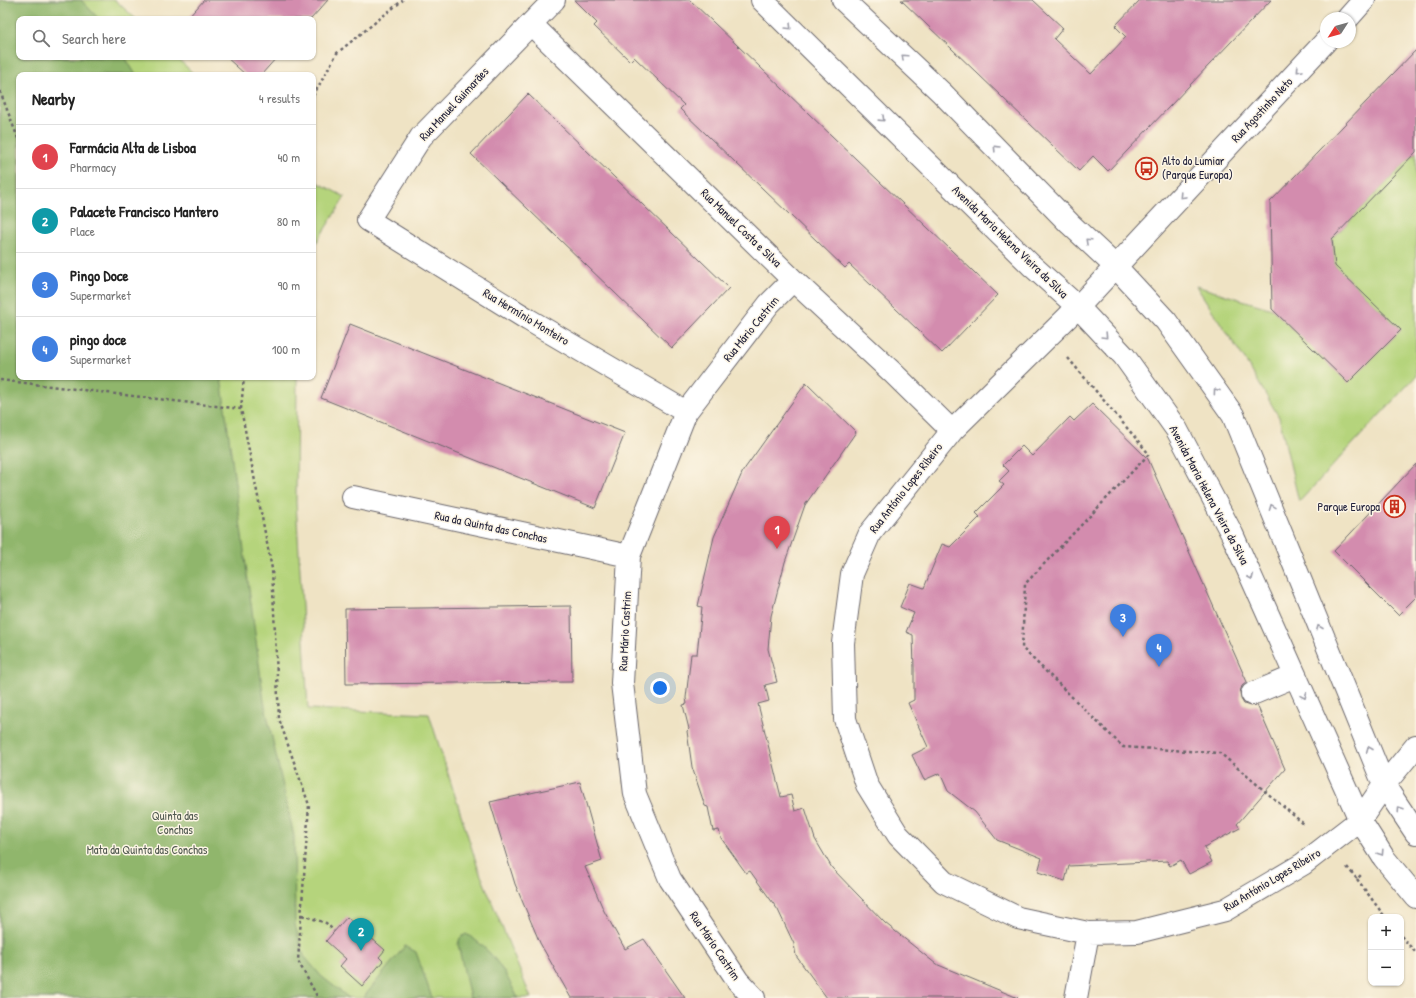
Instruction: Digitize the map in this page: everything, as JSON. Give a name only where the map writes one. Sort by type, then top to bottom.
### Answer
[{"type":"street","name":"Rua Manuel Guimarães","points":[[368,220],[421,137],[554,0]]},
{"type":"street","name":"Avenida Maria Helena Vieira da Silva","points":[[762,0],[1009,243],[1078,307],[1124,356],[1177,430],[1232,534],[1360,820],[1384,858],[1416,897]]},
{"type":"street","points":[[843,0],[942,93],[1070,224],[1116,267],[1166,321],[1233,415],[1384,785],[1416,833]]},
{"type":"street","points":[[1353,12],[1364,0]]},
{"type":"street","name":"Rua Manuel Costa e Silva","points":[[531,24],[794,280],[952,431]]},
{"type":"street","name":"Rua Agostinho Neto","points":[[1078,307],[1320,47]]},
{"type":"street","name":"Rua Hermínio Monteiro","points":[[368,220],[529,320],[686,412]]},
{"type":"street","name":"Rua Mário Castrim","points":[[754,998],[738,981],[670,879],[635,794],[622,683],[629,556],[686,412],[769,304],[794,280]]},
{"type":"street","name":"Rua António Lopes Ribeiro","points":[[1078,307],[1050,337],[952,431],[870,533],[852,574],[843,643],[845,719],[866,785],[898,835],[944,882],[1018,918],[1088,933],[1137,932],[1225,910],[1303,864],[1360,820],[1384,785],[1416,746]]},
{"type":"street","name":"Rua da Quinta das Conchas","points":[[353,497],[629,556]]},
{"type":"street","points":[[1252,694],[1295,676]]},
{"type":"street","points":[[1076,998],[1088,933]]},
{"type":"path","points":[[316,91],[337,53],[403,0]]},
{"type":"path","points":[[0,91],[16,133]]},
{"type":"path","points":[[1050,337],[1149,454],[1025,584],[1022,648],[1123,747],[1220,754],[1287,810]]},
{"type":"path","points":[[0,380],[242,409]]},
{"type":"path","points":[[244,380],[242,409],[272,569],[280,719],[309,805],[298,961],[318,998]]},
{"type":"path","points":[[1357,879],[1383,914]]},
{"type":"path","points":[[302,915],[326,923],[334,931]]},
{"type":"path","points":[[1404,939],[1416,952]]},
{"type":"green space","name":"Mata da Quinta das Conchas","points":[[0,0],[115,0],[133,16],[16,16],[16,60],[179,60],[192,72],[16,72],[16,380],[297,380],[296,502],[308,709],[429,714],[478,868],[531,998],[0,998]]},
{"type":"green space","name":"Mata da Quinta das Conchas","points":[[0,0],[81,0],[96,16],[16,16],[16,60],[127,60],[134,72],[16,72],[16,380],[221,380],[264,701],[294,836],[295,925],[304,956],[321,976],[349,998],[0,998]]},
{"type":"green space","points":[[1416,152],[1416,376],[1299,502],[1279,417],[1247,363],[1196,286],[1272,309],[1348,382],[1401,330],[1335,266],[1332,239]]},
{"type":"green space","points":[[316,182],[345,197],[316,243]]},
{"type":"green space","points":[[466,934],[483,947],[497,962],[518,998],[470,998],[458,944],[460,938]]},
{"type":"green space","points":[[405,946],[416,952],[432,998],[363,998]]},
{"type":"building","points":[[204,0],[328,0],[314,16],[190,16]]},
{"type":"building","points":[[574,0],[690,0],[998,295],[942,353],[849,264],[845,268],[680,109],[684,105],[634,57],[630,61],[594,26],[597,23]]},
{"type":"building","points":[[901,0],[1033,0],[1063,28],[1054,39],[1091,74],[1126,37],[1115,26],[1140,0],[1271,0],[1108,171],[1093,156],[1079,171]]},
{"type":"building","points":[[1416,50],[1416,152],[1332,239],[1335,266],[1401,330],[1348,383],[1272,309],[1270,202]]},
{"type":"building","points":[[229,60],[274,60],[264,72],[243,72]]},
{"type":"building","points":[[528,94],[729,288],[672,348],[471,154]]},
{"type":"building","points":[[350,324],[625,433],[595,508],[321,398]]},
{"type":"building","points":[[806,383],[856,432],[805,505],[785,562],[771,616],[768,649],[777,682],[765,685],[769,701],[758,704],[781,797],[791,795],[795,811],[805,808],[815,839],[832,868],[885,923],[936,964],[1018,998],[827,998],[796,956],[794,944],[778,910],[750,871],[746,873],[721,838],[719,830],[713,831],[708,807],[705,806],[692,767],[687,731],[689,729],[683,705],[687,704],[686,698],[691,654],[697,654],[702,607],[698,606],[714,537],[743,471]]},
{"type":"building","points":[[1092,404],[1148,459],[1247,682],[1242,686],[1240,692],[1241,699],[1244,704],[1250,706],[1257,705],[1285,769],[1237,824],[1240,828],[1204,847],[1212,862],[1189,874],[1181,860],[1170,866],[1167,861],[1069,866],[1065,881],[1038,872],[1042,858],[997,840],[975,812],[948,791],[940,773],[924,780],[912,755],[928,747],[908,703],[914,700],[914,668],[913,635],[906,632],[914,613],[900,607],[910,583],[924,588],[942,544],[950,547],[980,517],[976,513],[1004,485],[999,481],[1009,471],[1003,465],[1022,446],[1032,456],[1070,417],[1074,421]]},
{"type":"building","name":"Parque Europa","points":[[1416,464],[1416,597],[1398,615],[1334,551]]},
{"type":"building","points":[[571,606],[572,682],[346,684],[345,609]]},
{"type":"building","points":[[580,782],[602,861],[585,867],[604,911],[625,949],[644,939],[685,998],[571,998],[540,943],[515,884],[490,802]]},
{"type":"building","points":[[347,917],[385,950],[379,957],[383,961],[362,986],[340,966],[346,959],[326,941]]},
{"type":"place","name":"Alto do Lumiar (Parque Europa)","points":[[1146,168]]},
{"type":"place","name":"Parque Europa","points":[[1395,507]]},
{"type":"place","name":"Farmácia Alta de Lisboa","points":[[777,549]]},
{"type":"place","name":"Pingo Doce","points":[[1123,637]]},
{"type":"place","name":"pingo doce","points":[[1159,667]]},
{"type":"place","name":"Palacete Francisco Mantero","points":[[361,951]]},
{"type":"park label","name":"Quinta das Conchas","points":[[175,823]]}]
